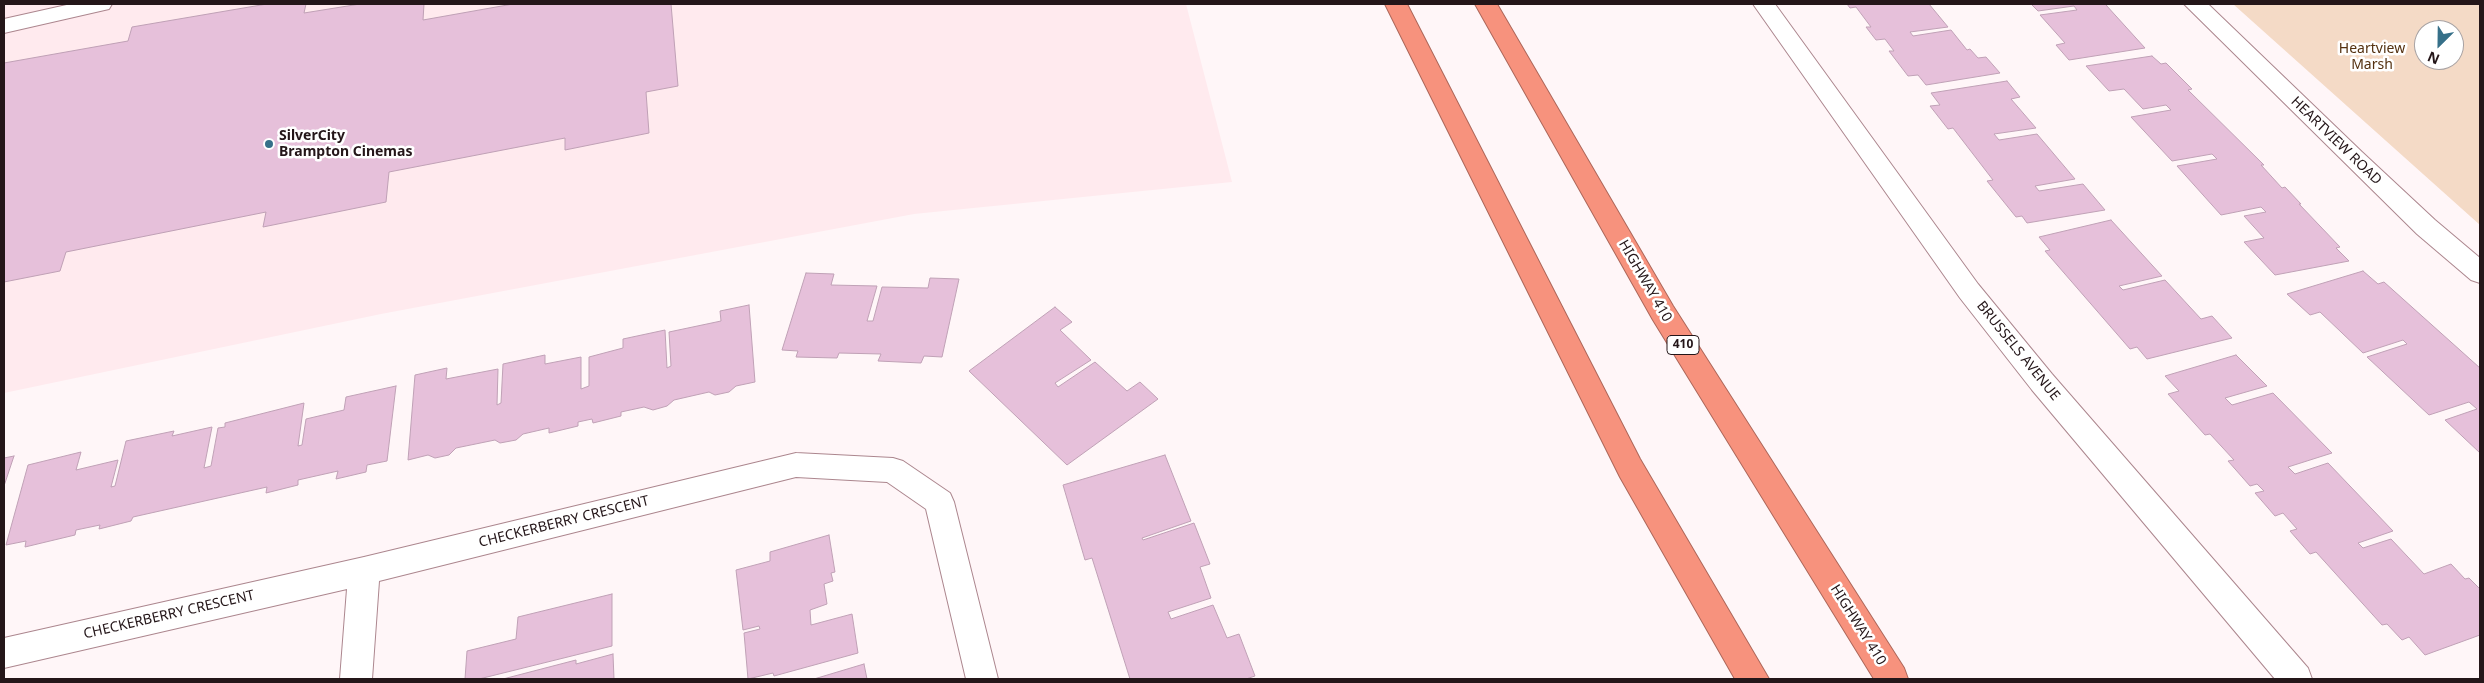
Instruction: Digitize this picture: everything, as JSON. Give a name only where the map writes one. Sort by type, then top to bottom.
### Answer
[{"type":"highway","points":[[1396,4],[1630,468],[1753,679]]},
{"type":"highway","name":"HIGHWAY 410","points":[[1486,4],[1663,313],[1892,679]]},
{"type":"street","points":[[4,26],[101,4]]},
{"type":"street","name":"BRUSSELS AVENUE","points":[[1764,4],[1969,291],[2042,382],[2296,679]]},
{"type":"street","name":"HEARTVIEW ROAD","points":[[2195,4],[2426,227],[2480,273]]},
{"type":"street","name":"CHECKERBERRY CRESCENT","points":[[4,653],[364,571],[796,465],[893,470],[939,502],[982,679]]},
{"type":"street","points":[[356,679],[364,571]]},
{"type":"shaded area","points":[[4,4],[1186,4],[1232,182],[914,214],[381,314],[4,393]]},
{"type":"green space","name":"Heartview Marsh","points":[[2233,4],[2480,4],[2480,225]]},
{"type":"building","name":"SilverCity Brampton Cinemas","points":[[267,4],[306,4],[304,13],[360,4],[424,4],[423,20],[513,4],[671,4],[678,86],[646,92],[649,133],[565,150],[565,138],[389,172],[386,202],[263,227],[266,212],[66,252],[60,271],[4,282],[4,63],[128,41],[132,27]]},
{"type":"building","points":[[1847,4],[1929,4],[1948,27],[1910,32],[1913,36],[1951,30],[1967,50],[1970,49],[1978,58],[1986,57],[2000,73],[1926,85],[1918,75],[1908,76],[1889,51],[1894,51],[1885,39],[1876,40],[1866,27],[1871,27],[1856,7],[1850,8]]},
{"type":"building","points":[[2031,4],[2110,4],[2106,5],[2145,48],[2069,60],[2056,45],[2065,43],[2040,15],[2077,10],[2074,6],[2038,11]]},
{"type":"building","points":[[2152,56],[2161,64],[2166,63],[2192,89],[2188,90],[2264,165],[2261,165],[2282,188],[2285,187],[2340,247],[2336,248],[2349,261],[2275,275],[2244,242],[2264,238],[2244,216],[2266,212],[2261,207],[2221,215],[2177,166],[2217,159],[2212,154],[2172,161],[2131,117],[2171,110],[2166,105],[2143,109],[2124,89],[2109,91],[2086,66]]},
{"type":"building","points":[[2007,81],[2020,97],[2011,99],[2036,128],[1994,134],[1999,140],[2037,134],[2075,179],[2035,186],[2039,191],[2083,184],[2105,210],[2027,223],[2022,216],[2016,217],[1987,181],[1993,180],[1953,128],[1948,129],[1930,106],[1940,105],[1931,93]]},
{"type":"building","points":[[2111,220],[2162,276],[2119,286],[2123,290],[2165,280],[2201,319],[2212,316],[2232,338],[2147,359],[2137,347],[2130,349],[2045,251],[2050,250],[2039,237]]},
{"type":"building","points":[[2363,271],[2378,284],[2384,282],[2480,368],[2480,453],[2445,420],[2477,409],[2469,402],[2429,415],[2367,357],[2407,344],[2403,340],[2363,353],[2320,312],[2310,315],[2287,294]]},
{"type":"building","points":[[806,273],[834,274],[831,285],[877,286],[867,321],[873,321],[882,287],[928,288],[930,278],[959,279],[942,357],[924,356],[921,363],[878,361],[881,354],[839,353],[837,358],[796,357],[798,351],[782,350]]},
{"type":"building","points":[[749,305],[755,382],[736,386],[729,392],[715,395],[709,392],[674,400],[667,406],[653,410],[644,407],[621,412],[621,416],[593,423],[592,419],[578,422],[578,426],[549,433],[549,428],[523,434],[516,440],[500,443],[495,440],[456,448],[449,455],[435,458],[428,455],[408,460],[415,375],[447,368],[446,379],[498,369],[497,405],[501,403],[503,364],[545,355],[545,364],[581,357],[581,389],[589,386],[589,357],[623,348],[623,339],[665,330],[667,368],[671,366],[669,332],[721,321],[720,311]]},
{"type":"building","points":[[1055,307],[1072,322],[1060,330],[1091,360],[1055,383],[1058,387],[1095,362],[1127,391],[1140,382],[1158,399],[1067,465],[969,371]]},
{"type":"building","points":[[2236,355],[2267,386],[2225,398],[2232,405],[2273,393],[2332,453],[2288,467],[2295,474],[2328,463],[2393,531],[2358,543],[2363,548],[2391,539],[2424,574],[2451,564],[2465,579],[2469,578],[2480,589],[2480,635],[2425,655],[2409,637],[2402,640],[2387,624],[2382,625],[2316,552],[2310,554],[2290,531],[2297,529],[2283,513],[2275,516],[2255,493],[2264,491],[2257,484],[2250,486],[2228,461],[2234,460],[2210,434],[2205,435],[2168,394],[2179,391],[2165,376]]},
{"type":"building","points":[[396,386],[387,461],[367,465],[366,472],[336,479],[338,471],[298,480],[298,485],[266,493],[267,487],[133,517],[131,521],[99,529],[100,525],[76,530],[75,535],[25,547],[26,541],[6,545],[28,465],[81,452],[76,470],[118,460],[111,487],[115,486],[126,441],[174,431],[172,436],[212,427],[204,468],[211,466],[218,428],[225,427],[225,423],[304,403],[298,446],[302,445],[306,419],[344,410],[346,397]]},
{"type":"building","points":[[1165,455],[1191,521],[1142,538],[1143,540],[1194,523],[1210,564],[1200,567],[1211,598],[1168,612],[1171,619],[1213,605],[1227,638],[1239,634],[1255,676],[1246,679],[1130,679],[1092,558],[1085,560],[1063,485]]},
{"type":"building","points":[[14,456],[4,486],[4,458]]},
{"type":"building","points":[[829,535],[835,572],[831,573],[833,581],[824,584],[827,604],[810,610],[811,625],[852,614],[858,653],[774,676],[773,673],[748,679],[744,633],[760,629],[759,626],[743,630],[736,570],[770,561],[770,552]]},
{"type":"building","points":[[612,594],[612,646],[479,679],[465,679],[467,651],[516,639],[518,617]]},
{"type":"building","points":[[613,654],[614,679],[503,679],[576,660],[576,664]]},
{"type":"building","points":[[864,664],[867,679],[814,679]]},
{"type":"place","name":"SilverCity Brampton Cinemas","points":[[269,144]]}]
